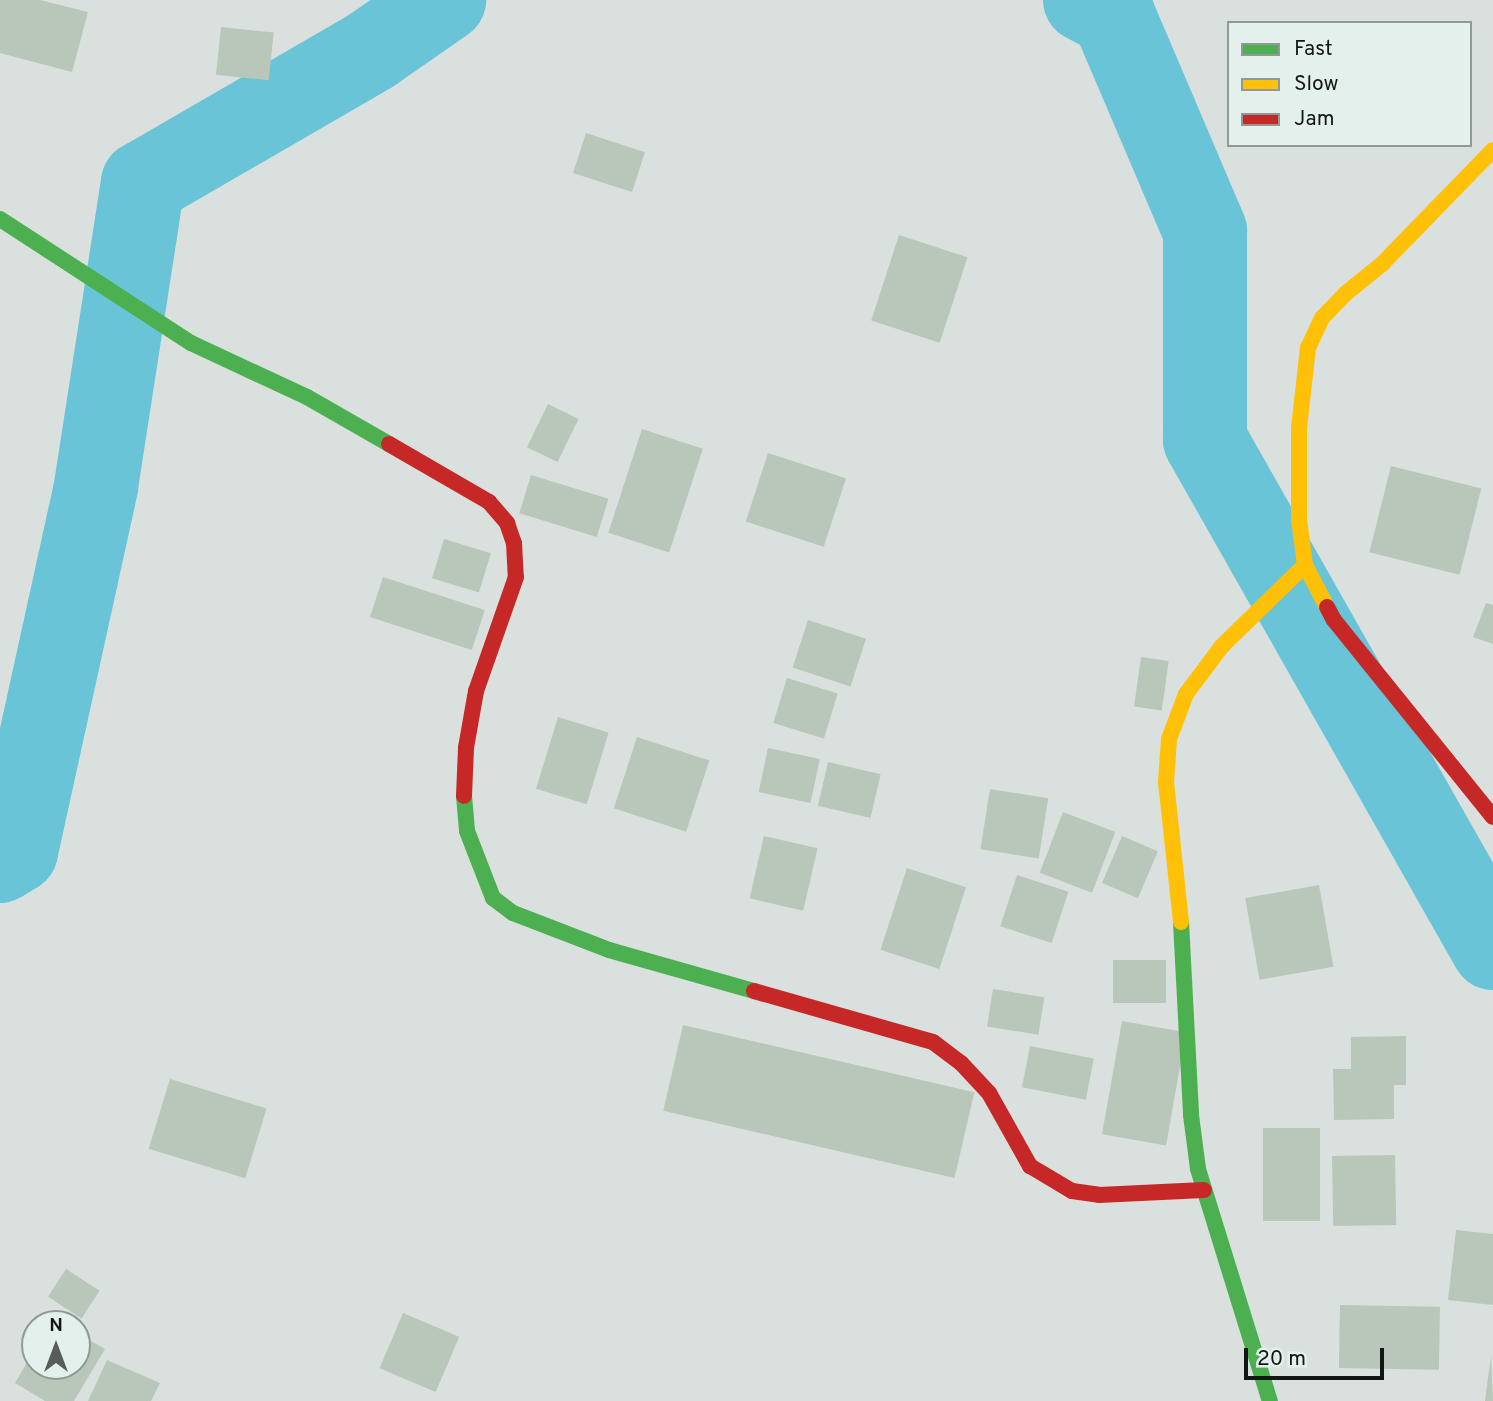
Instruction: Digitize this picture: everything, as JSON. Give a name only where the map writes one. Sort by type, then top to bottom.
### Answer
[{"type":"street","points":[[1493,150],[1382,264],[1322,318],[1308,348],[1299,428],[1299,519],[1305,565],[1334,620],[1493,817]]},
{"type":"street","points":[[0,219],[191,343],[307,397],[489,502],[507,523],[514,543],[516,577],[476,691],[467,748],[464,792],[467,831],[493,898],[513,913],[608,950],[933,1042],[961,1063],[989,1093],[1030,1166],[1072,1191],[1100,1195],[1204,1190]]},
{"type":"street","points":[[1270,1401],[1204,1190],[1191,1115],[1183,942],[1166,782],[1169,739],[1186,695],[1222,646],[1305,565]]},
{"type":"building","points":[[0,0],[40,0],[88,12],[72,72],[0,53]]},
{"type":"building","points":[[221,27],[274,33],[269,80],[216,75]]},
{"type":"building","points":[[586,133],[645,152],[632,192],[573,173]]},
{"type":"building","points":[[899,235],[967,257],[940,343],[871,321]]},
{"type":"building","points":[[548,404],[579,419],[558,462],[527,447]]},
{"type":"building","points":[[642,429],[703,449],[669,552],[608,533]]},
{"type":"building","points":[[768,453],[846,478],[824,547],[746,521]]},
{"type":"building","points":[[1391,466],[1481,488],[1460,575],[1369,552]]},
{"type":"building","points":[[531,475],[608,499],[597,537],[519,513]]},
{"type":"building","points":[[444,539],[491,553],[479,593],[432,578]]},
{"type":"building","points":[[383,577],[485,610],[472,650],[370,617]]},
{"type":"building","points":[[1486,603],[1493,605],[1493,644],[1473,637]]},
{"type":"building","points":[[808,620],[866,639],[851,686],[793,668]]},
{"type":"building","points":[[1141,657],[1169,661],[1162,710],[1134,707]]},
{"type":"building","points":[[787,678],[838,693],[824,738],[773,723]]},
{"type":"building","points":[[558,717],[609,732],[587,804],[536,789]]},
{"type":"building","points":[[637,737],[709,760],[686,832],[614,808]]},
{"type":"building","points":[[768,748],[820,759],[810,803],[759,792]]},
{"type":"building","points":[[828,762],[881,774],[870,818],[818,806]]},
{"type":"building","points":[[990,789],[1048,798],[1039,858],[980,849]]},
{"type":"building","points":[[1063,812],[1115,832],[1092,893],[1040,873]]},
{"type":"building","points":[[764,836],[818,848],[803,911],[750,898]]},
{"type":"building","points":[[1122,836],[1158,851],[1138,898],[1102,883]]},
{"type":"building","points":[[907,868],[966,887],[939,969],[880,950]]},
{"type":"building","points":[[1017,875],[1068,892],[1052,943],[1000,926]]},
{"type":"building","points":[[1319,885],[1333,967],[1260,980],[1245,898]]},
{"type":"building","points":[[1113,960],[1166,960],[1166,1003],[1113,1003]]},
{"type":"building","points":[[993,989],[1044,997],[1038,1035],[987,1027]]},
{"type":"building","points":[[1122,1021],[1186,1032],[1166,1146],[1102,1134]]},
{"type":"building","points":[[683,1025],[974,1092],[955,1178],[663,1111]]},
{"type":"building","points":[[1406,1036],[1406,1085],[1394,1085],[1394,1119],[1334,1120],[1333,1069],[1351,1069],[1351,1037]]},
{"type":"building","points":[[1030,1046],[1094,1058],[1086,1100],[1022,1087]]},
{"type":"building","points":[[170,1079],[267,1109],[245,1178],[149,1149]]},
{"type":"building","points":[[1263,1128],[1320,1128],[1320,1221],[1263,1221]]},
{"type":"building","points":[[1395,1155],[1396,1225],[1333,1226],[1332,1156]]},
{"type":"building","points":[[1456,1230],[1493,1234],[1493,1305],[1448,1300]]},
{"type":"building","points":[[66,1269],[100,1291],[87,1310],[69,1310],[48,1297]]},
{"type":"building","points":[[1340,1305],[1440,1307],[1439,1370],[1339,1368]]},
{"type":"building","points":[[403,1313],[459,1337],[436,1392],[380,1368]]},
{"type":"building","points":[[91,1341],[105,1349],[91,1372]]},
{"type":"building","points":[[1491,1356],[1493,1401],[1485,1401]]},
{"type":"building","points":[[107,1360],[160,1383],[151,1401],[88,1401]]},
{"type":"building","points":[[21,1373],[21,1380],[87,1380],[74,1401],[45,1401],[15,1383]]},
{"type":"waterway","points":[[0,861],[16,851],[96,486],[143,183],[372,50],[444,0]]},
{"type":"waterway","points":[[1085,0],[1113,15],[1205,231],[1205,440],[1493,948]]},
{"type":"traffic: fast","points":[[0,219],[191,343],[307,397],[389,444]]},
{"type":"traffic: fast","points":[[464,796],[467,831],[493,898],[513,913],[609,950],[754,991]]},
{"type":"traffic: fast","points":[[1181,922],[1191,1115],[1198,1169],[1270,1401]]},
{"type":"traffic: slow","points":[[1327,607],[1305,565],[1299,519],[1299,428],[1308,348],[1322,318],[1345,294],[1382,264],[1493,150]]},
{"type":"traffic: slow","points":[[1181,922],[1166,782],[1169,739],[1186,694],[1222,646],[1305,565]]},
{"type":"traffic: jam","points":[[389,444],[489,502],[507,523],[514,543],[516,577],[476,691],[466,748],[464,796]]},
{"type":"traffic: jam","points":[[1327,607],[1334,620],[1493,817]]},
{"type":"traffic: jam","points":[[754,991],[933,1042],[961,1063],[989,1093],[1030,1166],[1072,1191],[1099,1195],[1204,1190]]}]
